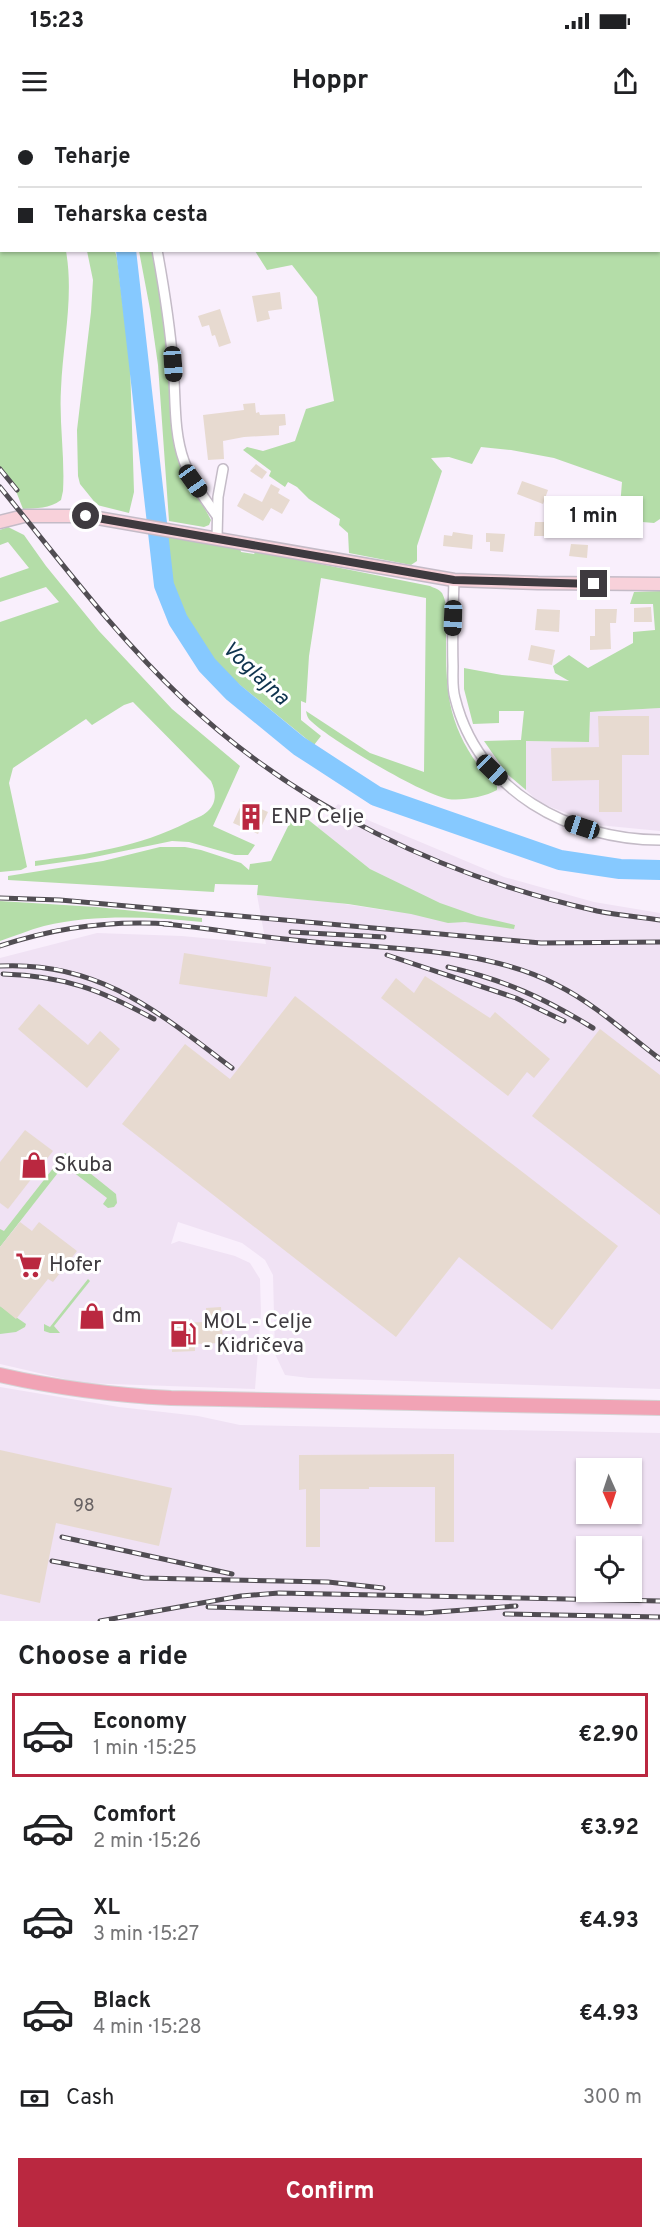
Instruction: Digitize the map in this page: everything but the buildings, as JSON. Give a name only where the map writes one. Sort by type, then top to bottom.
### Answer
[{"type":"main road","points":[[0,1375],[42,1385],[122,1395],[171,1398],[660,1408]]},
{"type":"street","points":[[157,252],[165,295],[180,445],[184,462],[193,481],[217,516]]},
{"type":"street","points":[[217,538],[218,497],[224,470]]},
{"type":"street","points":[[0,522],[24,516],[86,516],[454,580],[538,584],[660,584]]},
{"type":"street","points":[[454,580],[454,696],[474,747],[492,770],[535,807],[565,822],[598,832],[660,840]]},
{"type":"shaded area","points":[[660,708],[660,831],[598,825],[540,803],[526,790],[526,741],[589,742],[590,712]]},
{"type":"shaded area","points":[[338,804],[370,821],[504,877],[594,902],[660,913],[660,1389],[309,1378],[285,1375],[275,1354],[273,1275],[265,1260],[242,1243],[178,1222],[171,1244],[179,1241],[235,1256],[250,1263],[260,1279],[261,1313],[255,1389],[82,1383],[0,1364],[0,958],[97,933],[182,936],[266,944],[257,895],[305,898],[390,911],[396,882],[370,869],[317,827]]},
{"type":"shaded area","points":[[0,1387],[119,1407],[198,1416],[240,1425],[660,1433],[660,1621],[0,1621]]},
{"type":"green space","points":[[0,252],[66,252],[69,285],[62,371],[63,491],[61,500],[47,507],[23,509],[14,486],[0,468]]},
{"type":"green space","points":[[87,252],[115,252],[130,363],[134,492],[129,513],[97,505],[80,484],[78,476],[77,430],[93,280]]},
{"type":"green space","points":[[139,252],[153,252],[171,365],[175,431],[191,483],[211,520],[209,525],[204,527],[169,521],[158,365]]},
{"type":"green space","points":[[256,252],[660,252],[660,519],[654,523],[619,520],[622,482],[554,458],[481,447],[472,464],[449,457],[431,458],[442,471],[417,546],[417,561],[411,565],[349,553],[348,533],[339,525],[340,519],[309,499],[297,487],[288,482],[285,487],[269,476],[271,471],[243,450],[247,447],[263,451],[295,441],[306,409],[334,401],[317,297],[292,265],[267,270]]},
{"type":"green space","points":[[8,527],[24,535],[99,631],[172,709],[240,766],[213,826],[255,845],[248,855],[235,855],[189,842],[172,841],[85,859],[35,866],[35,861],[94,852],[151,838],[206,813],[211,808],[215,797],[211,781],[133,702],[92,725],[86,719],[13,768],[9,783],[27,867],[21,870],[0,872],[0,622],[59,602],[46,587],[0,602],[0,578],[29,568],[8,542],[0,545],[0,530]]},
{"type":"green space","points":[[167,537],[240,548],[241,552],[254,554],[256,551],[430,586],[439,590],[444,598],[446,610],[447,679],[453,715],[467,748],[481,769],[497,786],[497,790],[480,796],[459,799],[448,799],[436,795],[357,753],[323,731],[307,716],[306,711],[370,753],[424,772],[426,598],[321,578],[309,656],[306,703],[301,701],[301,720],[321,736],[314,745],[219,668],[187,617],[173,586],[168,562]]},
{"type":"green space","points":[[660,591],[660,708],[590,712],[589,742],[526,741],[526,790],[507,774],[484,741],[521,740],[524,711],[499,711],[499,723],[473,724],[464,689],[464,668],[502,675],[569,681],[555,673],[553,666],[569,655],[588,668],[633,643],[633,632],[655,630],[653,604],[630,604],[634,592]]},
{"type":"green space","points":[[296,810],[370,869],[440,903],[477,916],[515,925],[514,929],[465,922],[448,923],[411,914],[348,904],[257,895],[258,885],[215,884],[214,892],[8,880],[8,876],[103,861],[160,847],[185,847],[201,850],[241,863],[249,870],[250,864],[271,861]]},
{"type":"green space","points":[[0,901],[96,907],[202,918],[202,922],[103,918],[44,926],[0,941]]},
{"type":"green space","points":[[65,1153],[116,1194],[117,1203],[114,1207],[108,1208],[103,1204],[107,1198],[64,1165],[0,1247],[0,1229],[4,1231]]},
{"type":"green space","points":[[88,1279],[90,1281],[54,1326],[60,1333],[44,1331],[44,1324],[50,1327]]},
{"type":"green space","points":[[0,1306],[26,1324],[25,1327],[16,1332],[0,1334]]},
{"type":"waterway","name":"Voglajna","points":[[126,252],[164,585],[178,620],[207,665],[233,692],[299,746],[376,796],[560,860],[620,869],[660,870]]},
{"type":"railway","points":[[0,469],[17,490]]},
{"type":"railway","points":[[0,487],[88,596],[158,674],[228,738],[275,773],[324,805],[429,858],[540,897],[597,911],[660,920]]},
{"type":"railway","points":[[0,898],[60,900],[541,943],[660,942]]},
{"type":"railway","points":[[0,946],[21,939],[84,926],[127,923],[171,924]]},
{"type":"railway","points":[[164,924],[335,944],[400,948],[466,956],[498,963],[529,973],[571,993],[598,1010],[660,1059]]},
{"type":"railway","points":[[291,932],[384,937]]},
{"type":"railway","points":[[387,955],[516,998],[564,1021]]},
{"type":"railway","points":[[0,966],[35,967],[68,972],[97,981],[152,1010],[232,1068]]},
{"type":"railway","points":[[448,967],[524,991],[593,1028]]},
{"type":"railway","points":[[3,974],[45,978],[82,986],[117,1000],[154,1019]]},
{"type":"railway","points":[[62,1537],[232,1574]]},
{"type":"railway","points":[[52,1561],[144,1578],[328,1582],[383,1588]]},
{"type":"railway","points":[[100,1621],[241,1596],[279,1593],[660,1601]]},
{"type":"railway","points":[[208,1607],[424,1613],[516,1606]]},
{"type":"railway","points":[[505,1614],[660,1617]]},
{"type":"place","name":"ENP Celje","points":[[251,817]]},
{"type":"place","name":"Skuba","points":[[34,1165]]},
{"type":"place","name":"Hofer","points":[[29,1265]]},
{"type":"place","name":"dm","points":[[92,1316]]},
{"type":"place","name":"MOL - Celje - Kidričeva","points":[[183,1334]]},
{"type":"route","points":[[86,516],[454,580],[594,584]]}]
